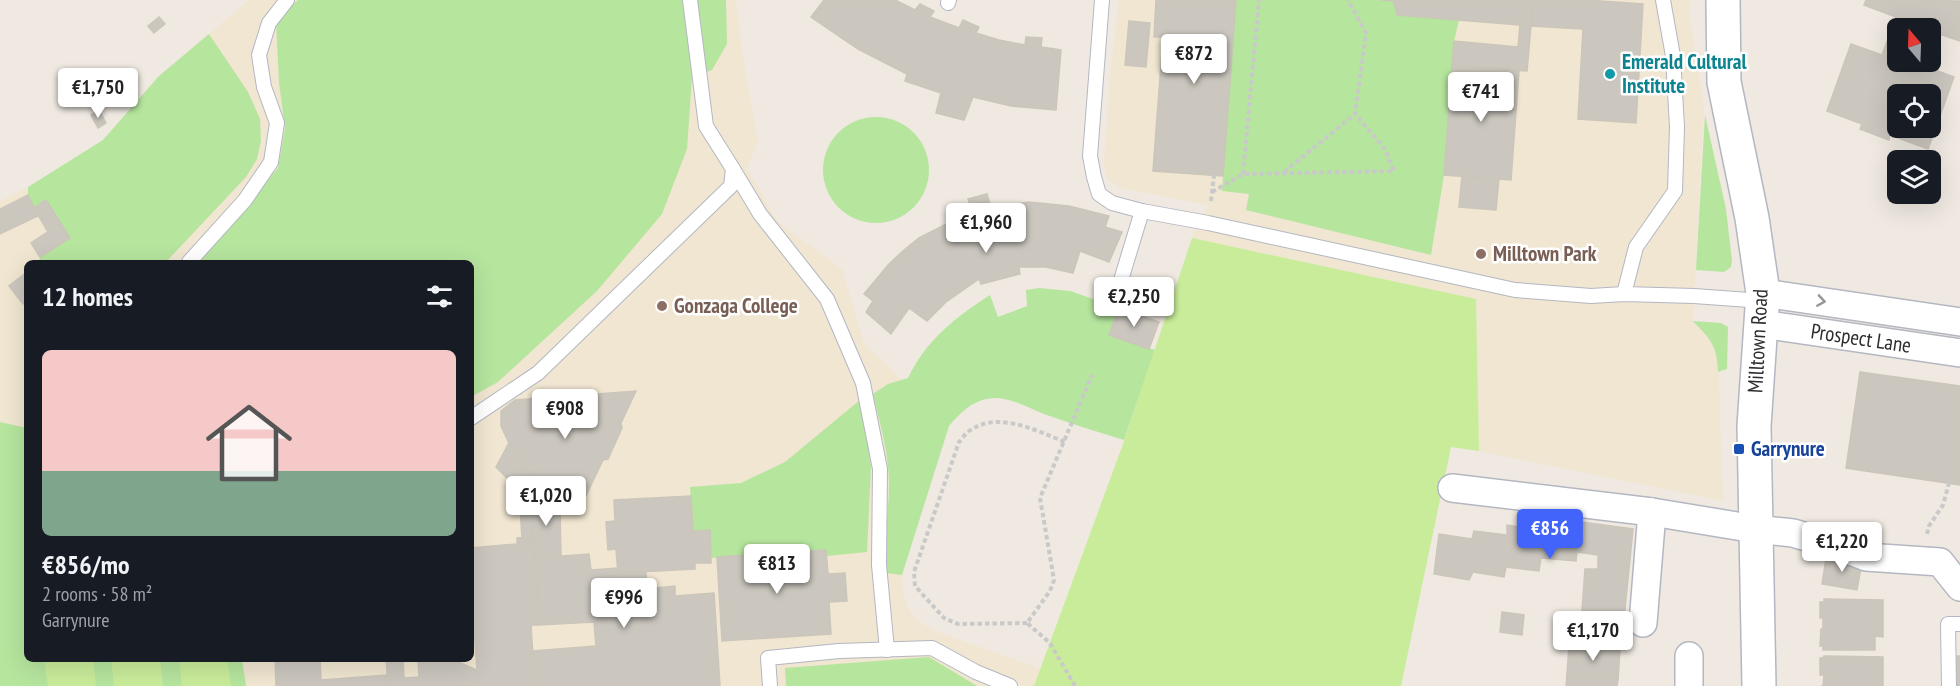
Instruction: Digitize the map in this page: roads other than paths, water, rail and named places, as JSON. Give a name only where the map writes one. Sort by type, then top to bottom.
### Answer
[{"type":"main road","name":"Milltown Road","points":[[1723,0],[1724,82],[1752,218],[1762,306],[1754,426],[1760,686]]},
{"type":"street","name":"Prospect Lane","points":[[1762,306],[1960,322]]},
{"type":"street","name":"Prospect Lane","points":[[1762,306],[1960,353]]},
{"type":"street","points":[[1452,488],[1652,512],[1755,529],[1793,532],[1866,558],[1940,562],[1960,587]]},
{"type":"street","points":[[1643,623],[1652,512]]},
{"type":"street","points":[[1689,656],[1689,686]]},
{"type":"lane","points":[[191,260],[245,200],[271,162],[276,123],[264,87],[259,55],[268,23],[287,0]]},
{"type":"lane","points":[[690,0],[706,126],[760,213],[827,299],[863,383],[880,469],[879,565],[887,650]]},
{"type":"lane","points":[[1102,0],[1090,156],[1100,194],[1112,203],[1142,212],[1208,223],[1515,290],[1591,296],[1623,294],[1762,306]]},
{"type":"lane","points":[[1623,294],[1636,247],[1675,191],[1677,127],[1673,56],[1663,0]]},
{"type":"lane","points":[[474,416],[538,373],[731,186],[733,169]]},
{"type":"lane","points":[[1118,290],[1142,212]]},
{"type":"lane","points":[[1948,686],[1948,624],[1960,624]]},
{"type":"lane","points":[[771,686],[768,658],[839,651],[932,648],[976,672],[1010,686]]},
{"type":"place","name":"Emerald Cultural Institute","points":[[1610,74]]},
{"type":"place","name":"Milltown Park","points":[[1481,254]]},
{"type":"place","name":"Gonzaga College","points":[[662,306]]},
{"type":"place","name":"Garrynure","points":[[1739,449]]}]
